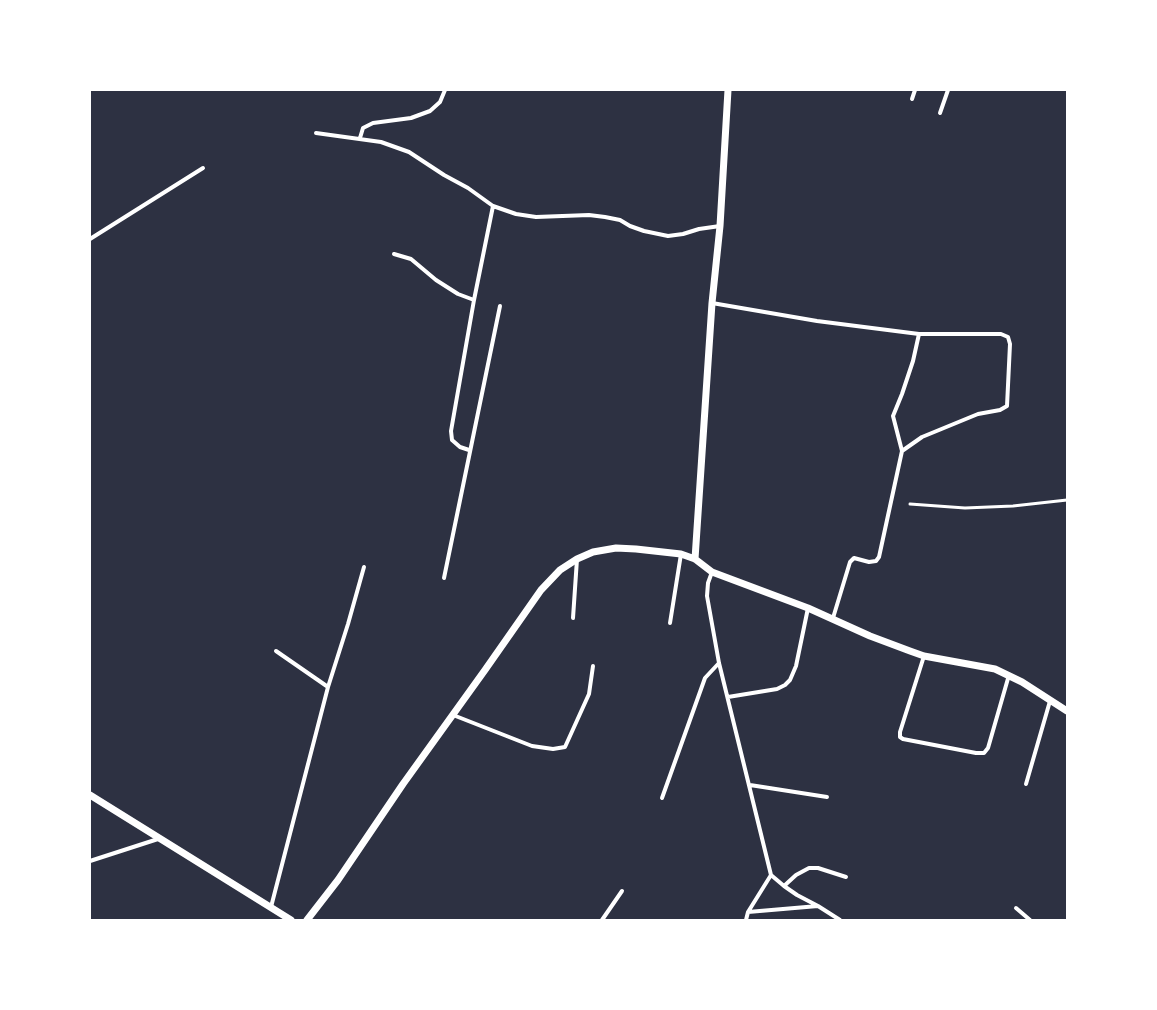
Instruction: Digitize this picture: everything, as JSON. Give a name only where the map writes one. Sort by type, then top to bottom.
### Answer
[{"type":"street","points":[[360,138],[363,128],[373,122],[412,118],[430,111],[440,102],[445,90]]},
{"type":"street","points":[[695,559],[712,303],[720,226],[728,90]]},
{"type":"street","points":[[912,99],[915,90]]},
{"type":"street","points":[[940,114],[948,90]]},
{"type":"street","points":[[316,133],[381,142],[409,152],[444,175],[468,188],[493,206],[516,214],[536,217],[589,215],[605,217],[620,220],[630,226],[644,231],[668,236],[720,226]]},
{"type":"street","points":[[90,240],[203,168]]},
{"type":"street","points":[[469,450],[460,447],[452,440],[452,431],[474,300],[493,206]]},
{"type":"street","points":[[394,254],[411,259],[436,280],[458,294],[474,300]]},
{"type":"street","points":[[712,303],[817,321],[919,334],[1001,334],[1008,337],[1010,344],[1007,406],[1000,410],[978,414],[922,436],[902,451]]},
{"type":"street","points":[[444,578],[469,450],[500,306]]},
{"type":"street","points":[[834,618],[850,562],[854,558],[869,562],[876,561],[879,557],[902,451],[893,416],[913,361],[919,334]]},
{"type":"street","points":[[308,920],[338,880],[403,784],[541,590],[560,570],[577,559],[593,552],[616,548],[681,554],[695,559],[712,572],[834,618],[870,636],[924,656],[988,668],[1009,674],[1067,711]]},
{"type":"street","points":[[670,623],[681,554]]},
{"type":"street","points":[[573,618],[577,559]]},
{"type":"street","points":[[272,907],[328,687],[364,567]]},
{"type":"street","points":[[712,572],[708,583],[707,596],[719,662],[771,875],[797,895],[840,920]]},
{"type":"street","points":[[728,697],[777,689],[785,685],[790,680],[796,666],[808,608]]},
{"type":"street","points":[[276,651],[328,687]]},
{"type":"street","points":[[924,656],[900,732],[900,737],[904,739],[976,753],[984,753],[986,751],[1009,674]]},
{"type":"street","points":[[662,798],[705,678],[719,662]]},
{"type":"street","points":[[453,715],[532,746],[553,749],[565,747],[589,694],[593,666]]},
{"type":"street","points":[[1026,784],[1050,701]]},
{"type":"street","points":[[750,785],[827,797]]},
{"type":"street","points":[[90,795],[291,920]]},
{"type":"street","points":[[90,861],[158,838]]},
{"type":"street","points":[[784,886],[796,875],[809,868],[818,868],[846,877]]},
{"type":"street","points":[[746,920],[748,912],[771,875]]},
{"type":"street","points":[[602,920],[622,891]]},
{"type":"street","points":[[748,912],[818,906]]},
{"type":"street","points":[[1016,908],[1030,920]]},
{"type":"lane","points":[[910,504],[965,508],[1013,506],[1067,500]]}]
